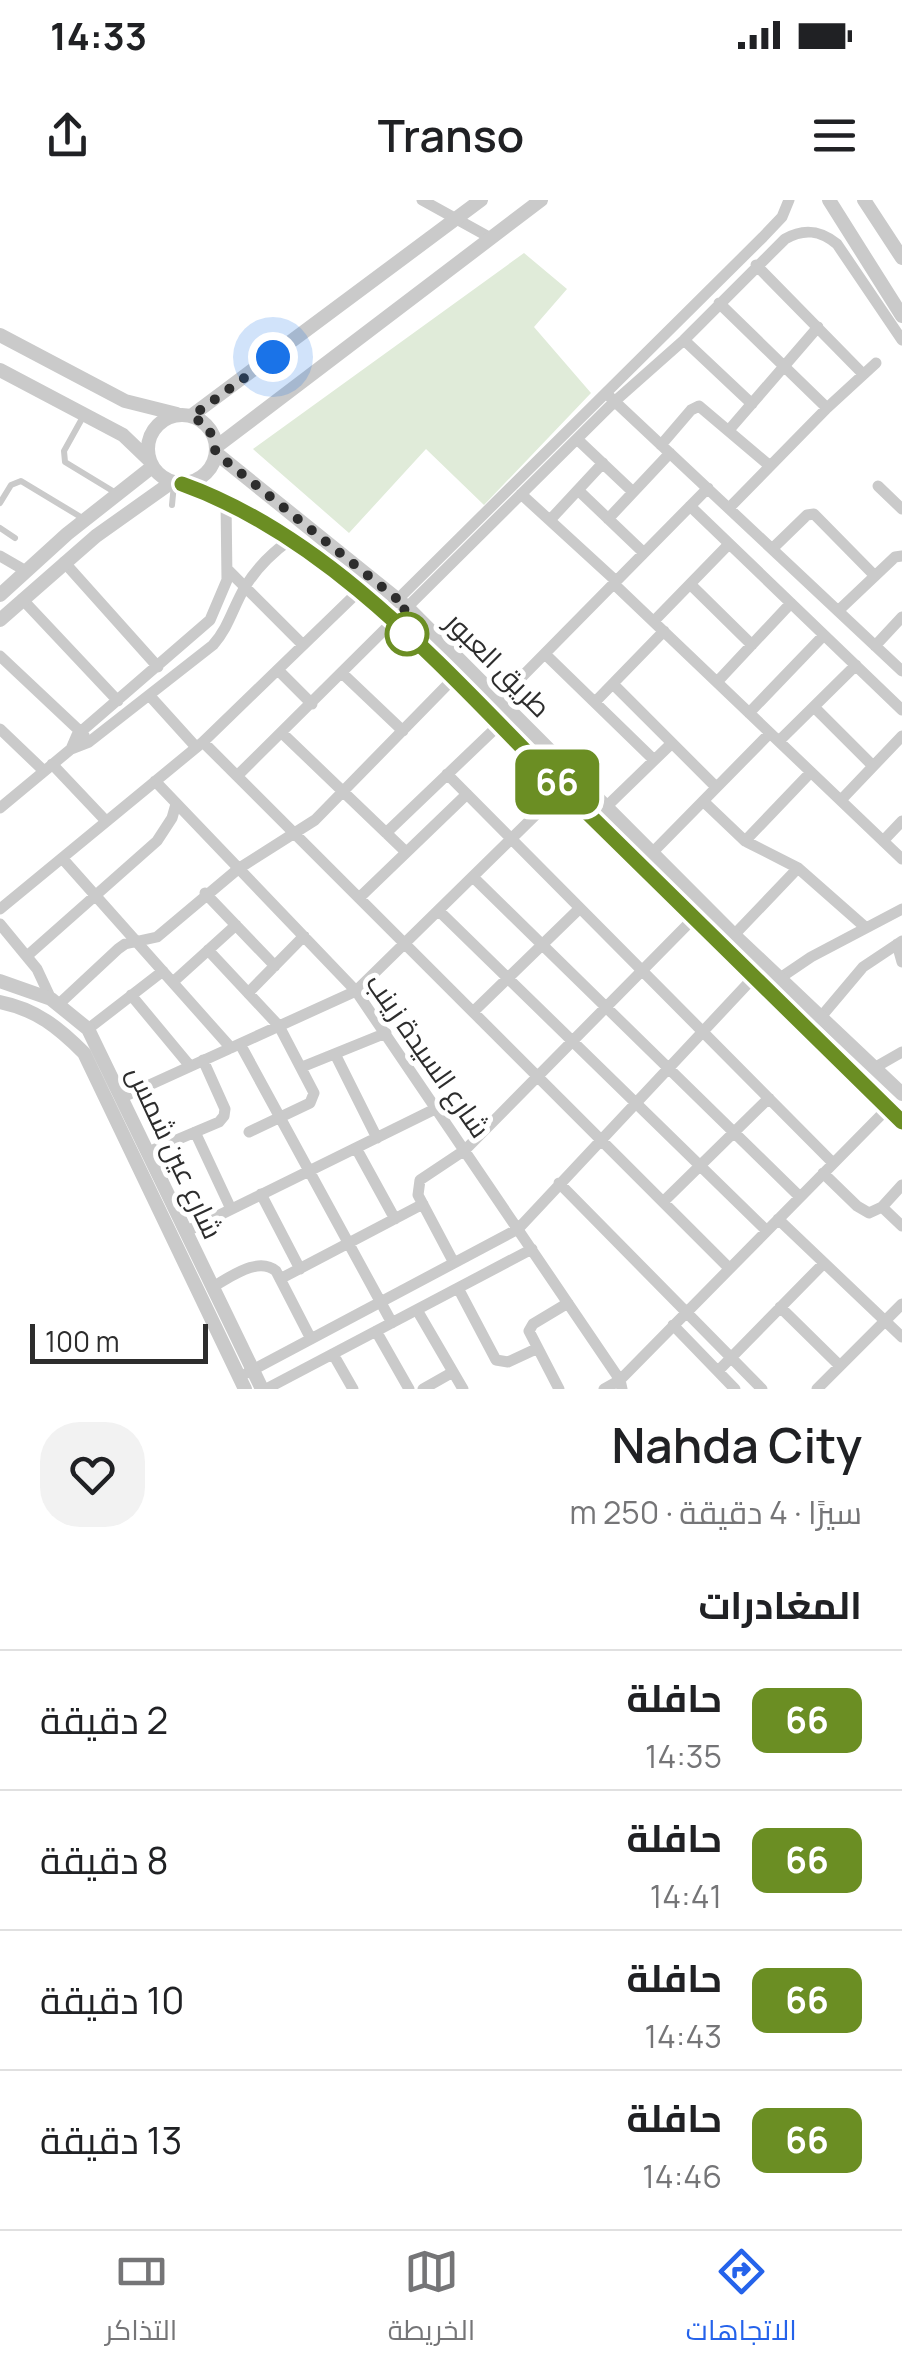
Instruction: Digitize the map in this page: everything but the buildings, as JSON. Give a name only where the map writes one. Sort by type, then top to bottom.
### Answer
[{"type":"street","points":[[422,200],[489,237]]},
{"type":"street","points":[[0,596],[150,463],[150,435],[166,418],[185,415],[481,200]]},
{"type":"street","points":[[512,200],[522,214]]},
{"type":"street","points":[[0,620],[64,562],[176,483],[201,478],[216,450],[541,200]]},
{"type":"street","points":[[237,776],[344,674],[389,617],[604,392],[774,225],[788,200]]},
{"type":"street","points":[[829,200],[900,307]]},
{"type":"street","points":[[867,201],[902,258]]},
{"type":"street","points":[[402,603],[794,233],[806,231],[828,236],[837,244],[902,340]]},
{"type":"street","points":[[756,265],[863,374]]},
{"type":"street","points":[[719,303],[827,408]]},
{"type":"street","points":[[730,430],[818,327]]},
{"type":"street","points":[[0,335],[125,401],[185,415],[209,428],[216,450]]},
{"type":"street","points":[[684,340],[752,404]]},
{"type":"street","points":[[729,508],[876,363]]},
{"type":"street","points":[[0,370],[129,439],[150,463],[176,483]]},
{"type":"street","points":[[604,392],[902,671]]},
{"type":"street","points":[[608,519],[633,492],[696,406],[704,407],[770,466]]},
{"type":"street","points":[[577,439],[633,492]]},
{"type":"street","name":"طريق العبور","points":[[216,450],[402,603],[734,935],[902,1094]]},
{"type":"street","points":[[550,520],[603,464]]},
{"type":"street","name":"طريق العبور","points":[[176,483],[226,501],[292,539],[389,617],[902,1122]]},
{"type":"street","points":[[878,486],[902,509]]},
{"type":"street","points":[[500,700],[708,488]]},
{"type":"street","points":[[578,490],[644,554]]},
{"type":"street","points":[[521,494],[902,859]]},
{"type":"street","points":[[2,802],[85,737],[118,701],[210,620],[223,594],[226,501]]},
{"type":"street","points":[[690,506],[902,710]]},
{"type":"street","points":[[772,549],[806,515],[814,514],[875,576]]},
{"type":"street","points":[[85,737],[150,695],[222,636],[245,586],[266,560],[292,539]]},
{"type":"street","points":[[654,621],[729,544]]},
{"type":"street","points":[[0,556],[26,570]]},
{"type":"street","points":[[838,611],[895,556],[902,556]]},
{"type":"street","points":[[64,562],[158,667]]},
{"type":"street","points":[[226,568],[303,645]]},
{"type":"street","points":[[690,584],[752,645]]},
{"type":"street","points":[[0,909],[200,745],[358,592]]},
{"type":"street","points":[[22,599],[118,701]]},
{"type":"street","points":[[717,682],[791,603]]},
{"type":"street","points":[[875,646],[902,617]]},
{"type":"street","points":[[595,702],[664,631]]},
{"type":"street","points":[[749,713],[824,635]]},
{"type":"street","points":[[546,654],[654,760]]},
{"type":"street","points":[[0,656],[85,737]]},
{"type":"street","points":[[652,853],[716,788],[814,707],[856,665]]},
{"type":"street","points":[[278,670],[312,704]]},
{"type":"street","points":[[344,674],[403,731]]},
{"type":"street","points":[[0,924],[28,956],[55,1001],[118,949],[157,937],[238,869],[294,835],[344,792],[453,679]]},
{"type":"street","points":[[612,684],[716,788]]},
{"type":"street","points":[[150,695],[237,776],[730,1268]]},
{"type":"street","points":[[814,707],[873,766]]},
{"type":"street","points":[[386,833],[499,725]]},
{"type":"street","points":[[0,729],[106,822]]},
{"type":"street","points":[[282,732],[406,852]]},
{"type":"street","points":[[840,800],[902,736]]},
{"type":"street","points":[[606,807],[672,744]]},
{"type":"street","points":[[745,840],[811,772]]},
{"type":"street","points":[[447,774],[834,1163]]},
{"type":"street","name":"شارع السيدة زينب","points":[[155,781],[356,991],[621,1384]]},
{"type":"street","points":[[123,1096],[356,991],[563,788]]},
{"type":"street","points":[[359,898],[467,794]]},
{"type":"street","points":[[703,801],[745,840],[798,868],[864,927]]},
{"type":"street","points":[[28,956],[166,830],[176,804]]},
{"type":"street","points":[[883,841],[902,821]]},
{"type":"street","points":[[62,858],[134,942],[235,1046],[280,1117],[392,1323]]},
{"type":"street","points":[[734,935],[798,868]]},
{"type":"street","points":[[473,877],[800,1197]]},
{"type":"street","points":[[205,894],[275,966]]},
{"type":"street","points":[[473,1012],[580,908]]},
{"type":"street","points":[[780,978],[864,927],[902,909]]},
{"type":"street","points":[[439,911],[767,1231]]},
{"type":"street","points":[[454,1263],[423,1204],[418,1190],[420,1180],[465,1150],[694,918]]},
{"type":"street","points":[[173,982],[236,925]]},
{"type":"street","points":[[248,993],[304,936]]},
{"type":"street","points":[[820,1018],[846,982],[900,943],[902,962]]},
{"type":"street","points":[[208,950],[280,1026],[314,1089],[313,1100],[249,1132]]},
{"type":"street","points":[[88,1029],[163,970]]},
{"type":"street","points":[[246,1379],[311,1339],[518,1228],[754,977]]},
{"type":"street","name":"شارع عين شمس","points":[[0,981],[55,1001],[88,1029],[212,1286],[246,1379]]},
{"type":"street","points":[[131,995],[190,1066]]},
{"type":"street","name":"شارع عين شمس","points":[[0,1002],[22,1006],[57,1026],[84,1053],[246,1379],[264,1389]]},
{"type":"street","points":[[302,1067],[386,1033]]},
{"type":"street","points":[[874,1068],[902,1052]]},
{"type":"street","points":[[335,1054],[377,1138]]},
{"type":"street","points":[[148,1152],[219,1122],[226,1112],[203,1060]]},
{"type":"street","points":[[664,1202],[769,1098]]},
{"type":"street","points":[[186,1232],[437,1108]]},
{"type":"street","points":[[604,1389],[621,1384],[673,1325],[888,1108]]},
{"type":"street","points":[[195,1132],[231,1209]]},
{"type":"street","points":[[356,1148],[395,1219]]},
{"type":"street","points":[[823,1173],[862,1211],[877,1211],[902,1185]]},
{"type":"street","points":[[559,1183],[762,1389]]},
{"type":"street","points":[[261,1194],[300,1269]]},
{"type":"street","points":[[280,1279],[423,1204]]},
{"type":"street","points":[[882,1207],[902,1226]]},
{"type":"street","points":[[778,1219],[902,1337]]},
{"type":"street","points":[[264,1389],[532,1249]]},
{"type":"street","points":[[718,1371],[824,1263]]},
{"type":"street","points":[[212,1286],[258,1264],[272,1268],[311,1339]]},
{"type":"street","points":[[458,1288],[496,1360],[508,1362],[536,1349]]},
{"type":"street","points":[[559,1389],[529,1334],[530,1327],[568,1302]]},
{"type":"street","points":[[817,1389],[902,1304]]},
{"type":"street","points":[[780,1308],[840,1366]]},
{"type":"street","points":[[417,1310],[462,1389]]},
{"type":"street","points":[[673,1325],[735,1389]]},
{"type":"street","points":[[376,1331],[409,1389]]},
{"type":"street","points":[[333,1354],[354,1389]]},
{"type":"street","points":[[423,1389],[453,1372]]},
{"type":"lane","points":[[84,415],[64,451],[65,462],[117,494]]},
{"type":"lane","points":[[0,503],[12,485],[21,482],[85,520]]},
{"type":"lane","points":[[172,505],[176,483]]},
{"type":"lane","points":[[0,528],[15,538]]},
{"type":"green space","points":[[524,253],[567,289],[534,327],[591,393],[484,505],[426,449],[349,533],[253,449]]},
{"type":"bus line","name":"66","points":[[182,484],[260,518],[393,621],[902,1122]]},
{"type":"route","points":[[273,357],[192,416],[209,428],[216,453],[407,607],[393,621],[415,642],[407,634]]}]
